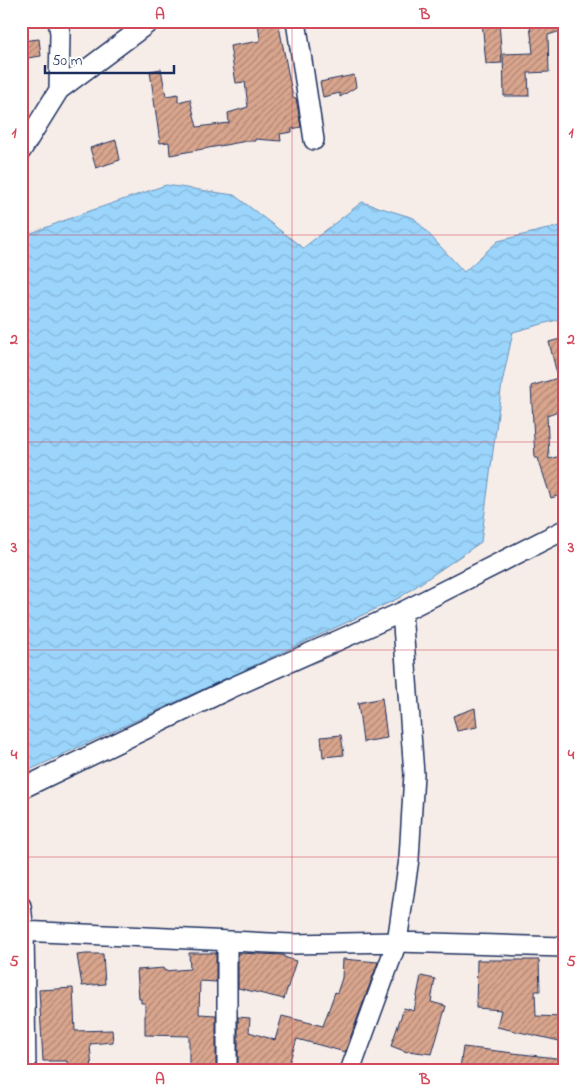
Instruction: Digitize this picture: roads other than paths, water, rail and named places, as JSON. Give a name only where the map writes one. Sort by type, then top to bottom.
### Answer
[{"type":"street","points":[[58,21],[59,90]]},
{"type":"street","points":[[21,151],[59,90],[151,21]]},
{"type":"street","points":[[296,21],[314,140]]},
{"type":"street","points":[[21,789],[231,688],[402,612],[564,530]]},
{"type":"street","points":[[350,1071],[397,942],[409,859],[414,774],[402,612]]},
{"type":"street","points":[[21,906],[26,1071]]},
{"type":"street","points":[[23,931],[292,944],[397,942],[564,947]]},
{"type":"street","points":[[227,941],[227,1071]]},
{"type":"water","points":[[166,185],[234,195],[303,248],[362,202],[414,218],[464,272],[498,241],[564,225],[564,318],[513,332],[502,383],[481,542],[399,598],[21,774],[21,237]]}]
